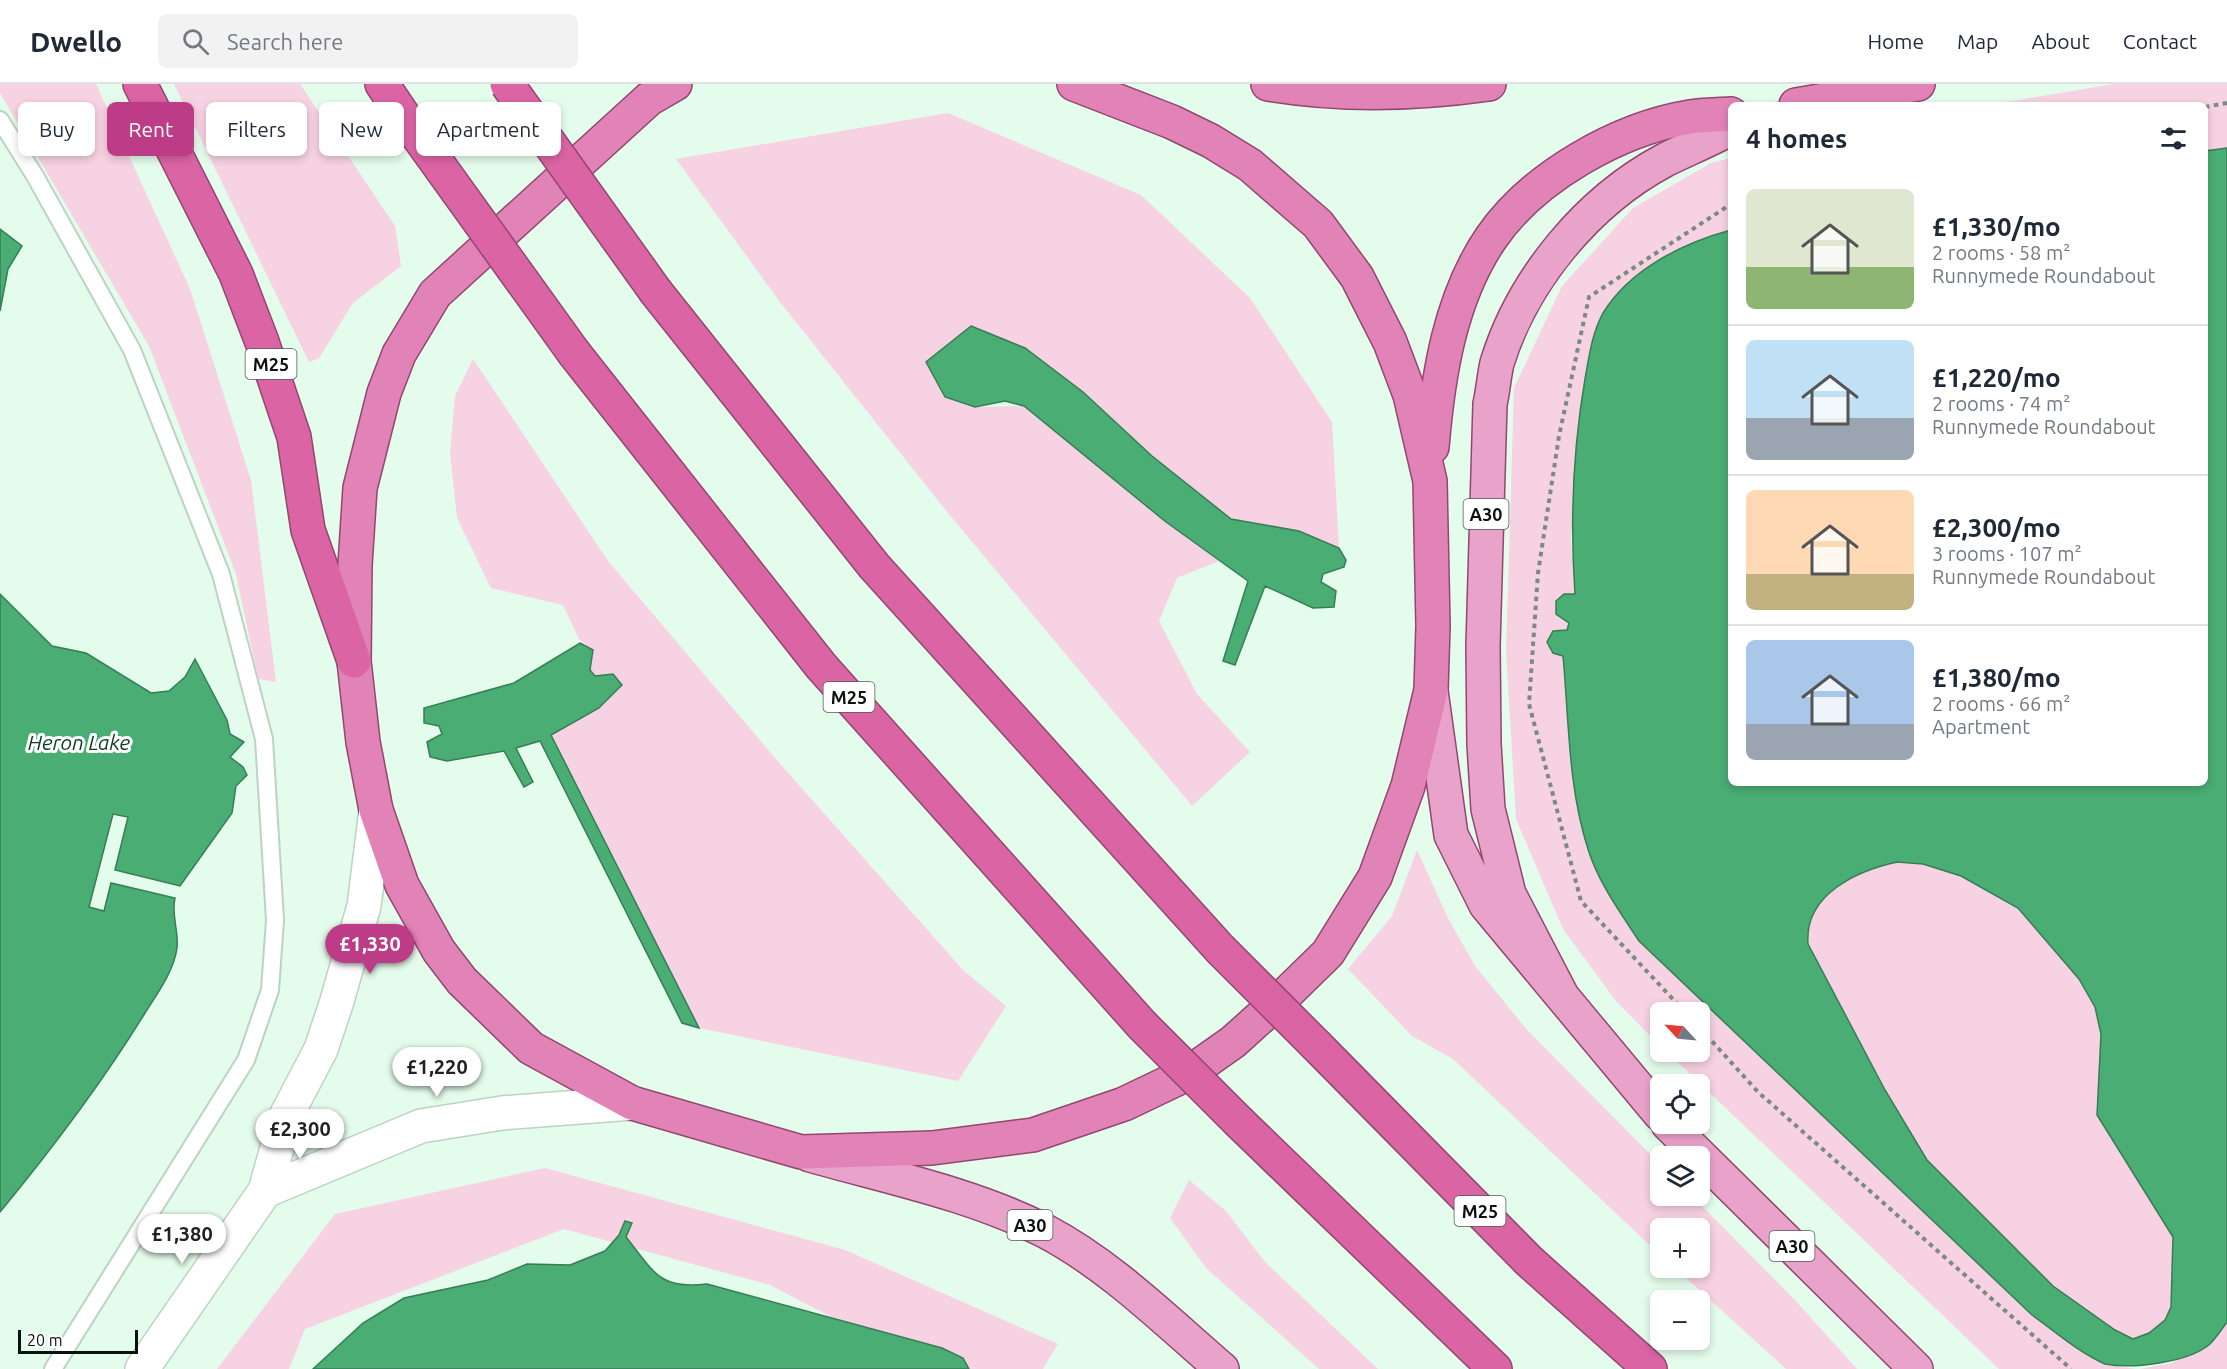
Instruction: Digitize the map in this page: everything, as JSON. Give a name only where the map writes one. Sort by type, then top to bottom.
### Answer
[{"type":"highway","name":"M25","points":[[140,84],[236,274],[262,342],[294,437],[308,530],[354,661]]},
{"type":"highway","name":"M25","points":[[382,84],[574,353],[821,666],[1142,1025],[1494,1369]]},
{"type":"highway","name":"M25","points":[[507,84],[656,292],[874,566],[1220,950],[1529,1261],[1650,1369]]},
{"type":"highway","points":[[675,84],[649,99],[435,294],[399,354],[384,393],[360,488],[355,566],[354,661],[363,742],[376,810],[402,885],[439,951],[462,981],[531,1048],[632,1103],[801,1152],[932,1148],[1033,1135],[1124,1104],[1189,1073],[1233,1042],[1328,953],[1375,877],[1408,786],[1431,690],[1433,626],[1430,481],[1436,401],[1445,352],[1457,309],[1491,238],[1515,210],[1550,179],[1587,155],[1623,136],[1690,117],[1728,114]]},
{"type":"highway","points":[[1074,84],[1172,122],[1211,141],[1250,165],[1318,224],[1357,277],[1390,342],[1410,395],[1430,481]]},
{"type":"highway","points":[[1268,84],[1370,92],[1461,88],[1489,84]]},
{"type":"highway","points":[[1813,102],[1918,84]]},
{"type":"main road","name":"A30","points":[[1561,994],[1509,894],[1488,809],[1482,646],[1490,404],[1497,364],[1524,301],[1541,272],[1587,220],[1629,183],[1666,160],[1728,129]]},
{"type":"main road","name":"A30","points":[[1431,690],[1450,835],[1486,905],[1650,1102]]},
{"type":"main road","points":[[142,1369],[265,1191],[286,1116],[321,1049],[364,906],[376,810]]},
{"type":"main road","points":[[265,1191],[421,1126],[502,1113],[632,1103]]},
{"type":"main road","name":"A30","points":[[1678,1134],[1916,1369]]},
{"type":"main road","name":"A30","points":[[801,1152],[980,1205],[1046,1232],[1088,1257],[1222,1369]]},
{"type":"lane","points":[[0,120],[35,176],[132,350],[221,574],[264,739],[275,920],[270,990],[246,1060],[53,1369]]},
{"type":"path","points":[[2208,106],[2227,103]]},
{"type":"path","points":[[1676,1002],[1581,900],[1529,705],[1538,573],[1559,436],[1589,297],[1728,206]]},
{"type":"path","points":[[1710,1039],[1758,1092],[2071,1369]]},
{"type":"shaded area","points":[[0,84],[96,84],[107,108],[107,156],[129,156],[190,289],[251,480],[276,682],[258,679],[236,574],[149,346],[37,156],[95,156],[95,102],[18,102],[18,124],[0,93]]},
{"type":"shaded area","points":[[174,84],[300,84],[319,112],[319,156],[348,156],[395,226],[401,266],[353,303],[319,358],[309,362],[209,156],[307,156],[307,102],[206,102],[206,150],[194,125],[194,102],[183,102]]},
{"type":"shaded area","points":[[2114,84],[2227,84],[2227,148],[2208,151],[2208,102],[2007,102]]},
{"type":"shaded area","points":[[948,113],[1141,195],[1250,298],[1332,422],[1339,548],[1299,531],[1231,519],[1152,456],[1083,392],[1024,348],[945,397],[975,407],[1023,406],[1166,522],[1219,561],[1177,578],[1159,621],[1197,694],[1250,752],[1192,806],[948,513],[780,302],[676,159]]},
{"type":"shaded area","points":[[1728,159],[1728,231],[1707,237],[1579,412],[1571,539],[1575,594],[1556,614],[1569,623],[1563,656],[1576,802],[1639,941],[1703,1002],[1650,1002],[1650,1036],[1616,1001],[1563,929],[1516,819],[1506,652],[1514,388],[1562,286],[1633,208],[1711,163]]},
{"type":"shaded area","points":[[473,359],[608,561],[775,758],[963,970],[1006,1006],[958,1081],[699,1028],[551,734],[599,708],[596,676],[590,670],[593,650],[579,639],[563,605],[491,588],[457,518],[450,453],[455,396]]},
{"type":"shaded area","points":[[1417,850],[1448,918],[1475,966],[1528,1031],[1650,1154],[1650,1206],[1702,1206],[1793,1298],[1857,1369],[1786,1369],[1710,1300],[1710,1290],[1699,1290],[1686,1278],[1710,1278],[1710,1218],[1650,1218],[1650,1246],[1453,1059],[1412,1036],[1348,969],[1392,916]]},
{"type":"shaded area","points":[[1897,862],[1923,864],[1961,876],[2018,908],[2079,979],[2095,1007],[2101,1034],[2097,1115],[2173,1237],[2171,1307],[2165,1320],[2149,1333],[2133,1339],[2115,1330],[2053,1286],[1927,1160],[1885,1090],[1808,944],[1809,927],[1814,912],[1823,899],[1849,879]]},
{"type":"shaded area","points":[[1710,1009],[2032,1315],[2085,1353],[2107,1365],[2137,1369],[1999,1369],[1710,1093],[1710,1074],[1690,1074],[1677,1062],[1710,1062]]},
{"type":"shaded area","points":[[545,1168],[845,1250],[1058,1344],[1043,1369],[931,1369],[770,1285],[564,1229],[305,1329],[289,1369],[217,1369],[335,1214]]},
{"type":"shaded area","points":[[1189,1180],[1226,1211],[1265,1262],[1378,1369],[1319,1369],[1206,1268],[1170,1218]]},
{"type":"shaded area","points":[[2227,1322],[2227,1369],[2140,1369],[2171,1363],[2209,1344]]},
{"type":"water","points":[[2227,148],[2227,1322],[2210,1344],[2200,1351],[2159,1363],[2130,1366],[2105,1364],[2086,1354],[2032,1315],[1710,1009],[1710,1002],[1703,1002],[1639,941],[1617,908],[1592,861],[1576,802],[1563,656],[1553,653],[1547,642],[1553,631],[1567,630],[1569,623],[1556,614],[1556,601],[1564,594],[1575,594],[1573,513],[1575,459],[1585,379],[1596,329],[1614,297],[1628,283],[1659,260],[1695,242],[1728,231],[1728,786],[2208,786],[2208,151]],"holes":[[[1897,862],[1923,864],[1961,876],[2018,908],[2079,979],[2095,1007],[2101,1034],[2097,1115],[2173,1237],[2171,1307],[2165,1320],[2149,1333],[2133,1339],[2115,1330],[2053,1286],[1927,1160],[1885,1090],[1808,944],[1809,927],[1814,912],[1824,899],[1850,879]]]},
{"type":"water","points":[[0,229],[22,246],[8,269],[0,311]]},
{"type":"water","points":[[971,326],[1025,348],[1083,392],[1152,456],[1231,519],[1299,531],[1339,548],[1346,560],[1344,567],[1323,574],[1321,582],[1336,591],[1334,607],[1313,608],[1265,586],[1235,665],[1223,661],[1248,581],[1166,522],[1024,406],[1005,401],[975,407],[945,397],[926,362]]},
{"type":"water","name":"Heron Lake","points":[[0,594],[52,646],[86,653],[151,693],[169,691],[185,677],[195,659],[227,720],[230,734],[244,742],[230,757],[243,767],[247,775],[236,786],[232,813],[180,886],[115,870],[128,817],[113,814],[89,907],[104,911],[111,883],[175,898],[177,948],[175,957],[160,990],[112,1065],[0,1212]]},
{"type":"water","points":[[580,643],[593,650],[590,670],[595,676],[613,674],[622,685],[599,708],[551,735],[699,1028],[682,1023],[540,741],[516,748],[533,782],[524,787],[504,751],[447,761],[430,757],[427,742],[442,734],[439,726],[424,723],[424,708],[514,683]]},
{"type":"water","points":[[625,1221],[632,1223],[626,1237],[651,1269],[668,1281],[691,1285],[707,1284],[942,1348],[963,1358],[969,1369],[313,1369],[363,1323],[404,1298],[488,1280],[527,1264],[570,1265],[605,1251],[619,1235]]}]
